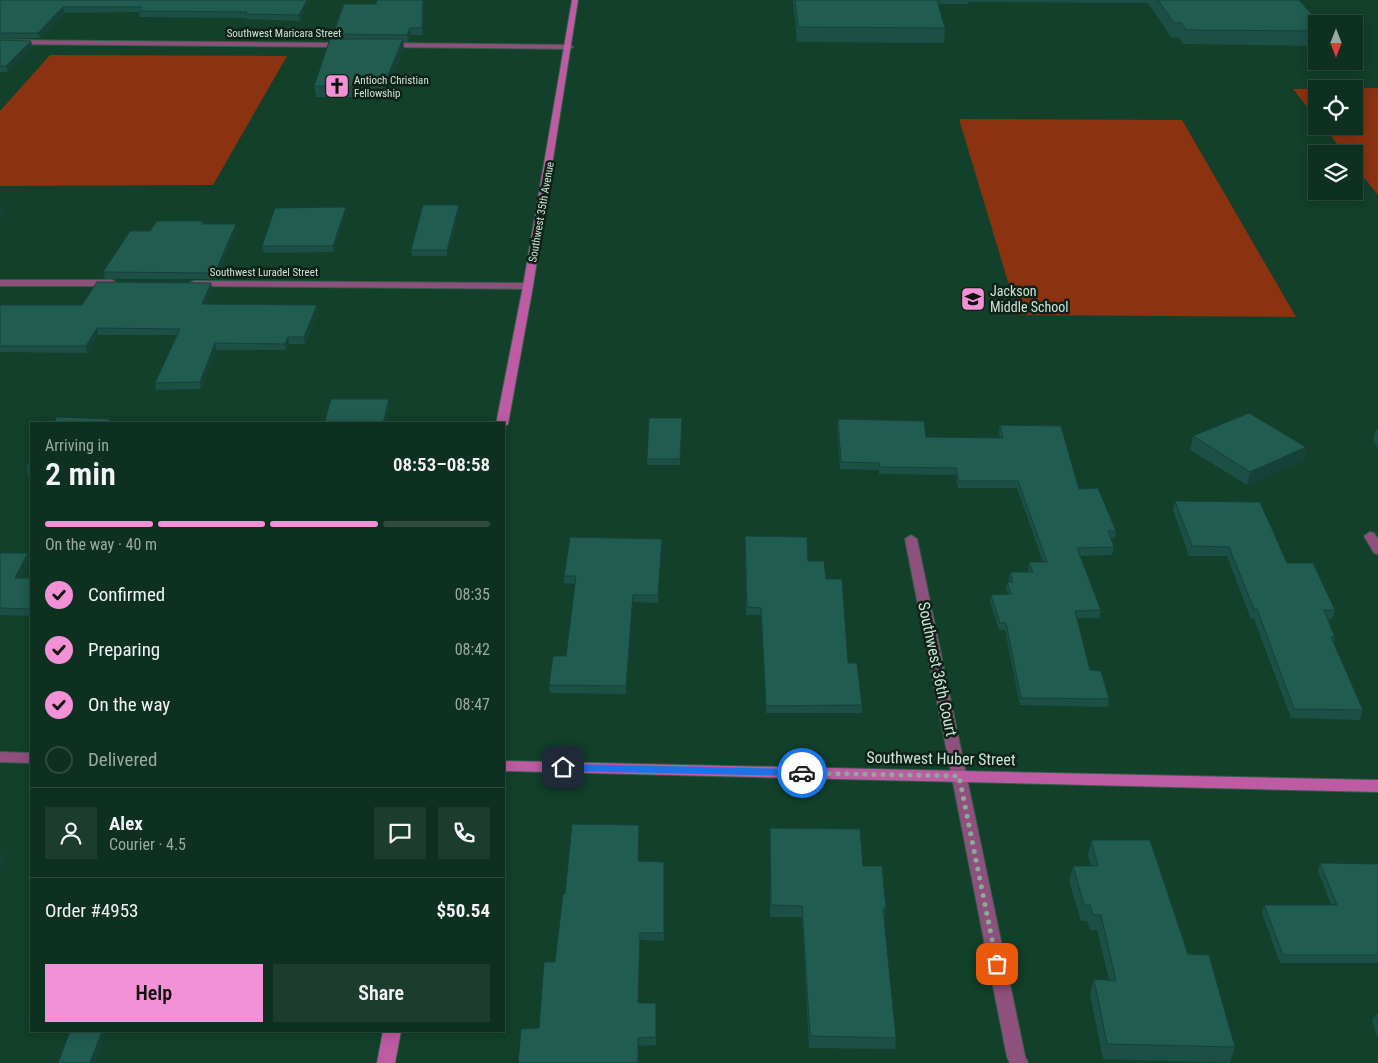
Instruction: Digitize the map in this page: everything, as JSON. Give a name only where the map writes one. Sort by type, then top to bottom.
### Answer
[{"type":"street","name":"Southwest 35th Avenue","points":[[502,422],[528,286],[576,0]]},
{"type":"street","name":"Southwest Maricara Street","points":[[0,42],[351,45]]},
{"type":"street","points":[[381,45],[569,47]]},
{"type":"street","points":[[0,283],[120,283]]},
{"type":"street","name":"Southwest Luradel Street","points":[[180,284],[528,286]]},
{"type":"street","points":[[1370,536],[1378,550]]},
{"type":"street","name":"Southwest 36th Court","points":[[911,539],[1016,1057],[1019,1063]]},
{"type":"street","points":[[0,758],[30,758]]},
{"type":"street","name":"Southwest Huber Street","points":[[505,766],[1378,786]]},
{"type":"street","points":[[386,1063],[392,1032]]},
{"type":"shaded area","points":[[50,55],[287,56],[213,185],[0,186],[0,111]]},
{"type":"shaded area","points":[[1363,88],[1378,88],[1378,195],[1363,176],[1363,145],[1338,145],[1330,135],[1363,135]]},
{"type":"shaded area","points":[[1293,89],[1308,89],[1308,108]]},
{"type":"shaded area","points":[[959,119],[1182,120],[1296,317],[1018,315]]},
{"type":"building","points":[[0,0],[307,0],[299,15],[245,14],[247,12],[139,11],[142,7],[63,7],[38,33],[0,33]]},
{"type":"building","points":[[377,0],[423,0],[422,28],[410,28],[407,35],[333,34],[344,4],[376,4]]},
{"type":"building","points":[[795,0],[937,0],[945,28],[798,27]]},
{"type":"building","points":[[1158,0],[1299,0],[1312,15],[1308,15],[1308,31],[1186,30],[1182,23],[1174,23]]},
{"type":"building","points":[[330,39],[403,39],[383,87],[314,86]]},
{"type":"building","points":[[0,40],[31,41],[6,66],[0,66]]},
{"type":"building","points":[[423,205],[459,205],[447,250],[411,250]]},
{"type":"building","points":[[346,207],[333,246],[262,246],[275,208]]},
{"type":"building","points":[[157,221],[203,221],[202,224],[236,224],[215,273],[103,272],[130,231],[150,231]]},
{"type":"building","points":[[97,282],[211,283],[202,304],[317,305],[304,337],[288,337],[285,344],[215,343],[200,382],[155,383],[180,329],[97,328],[86,346],[0,346],[0,305],[82,305]]},
{"type":"building","points":[[331,399],[389,399],[383,422],[325,422]]},
{"type":"building","points":[[1249,413],[1306,447],[1250,472],[1193,436]]},
{"type":"building","points":[[57,417],[110,419],[108,422],[54,422]]},
{"type":"building","points":[[649,418],[682,418],[680,459],[647,459]]},
{"type":"building","points":[[838,419],[924,421],[926,437],[1003,438],[1000,425],[1061,426],[1079,489],[1098,488],[1116,531],[1108,531],[1114,547],[1077,548],[1101,610],[1075,611],[1090,670],[1101,671],[1109,699],[1021,698],[1006,623],[1000,623],[991,595],[1011,594],[1007,582],[1013,582],[1010,572],[1033,572],[1029,562],[1047,562],[1018,481],[959,481],[956,468],[880,467],[879,463],[841,462]]},
{"type":"building","points":[[1175,501],[1260,502],[1287,563],[1313,563],[1335,610],[1324,610],[1335,637],[1331,637],[1363,710],[1294,709],[1257,609],[1254,609],[1229,547],[1192,546]]},
{"type":"building","points":[[745,536],[807,537],[808,561],[824,561],[826,579],[842,579],[848,663],[857,663],[862,705],[766,706],[761,608],[747,607]]},
{"type":"building","points":[[570,537],[662,539],[658,595],[633,595],[626,686],[549,685],[553,656],[566,656],[576,576],[564,576]]},
{"type":"building","points":[[0,553],[28,553],[15,578],[30,578],[29,609],[0,608]]},
{"type":"building","points":[[572,824],[639,825],[638,861],[664,862],[664,933],[640,933],[638,1003],[656,1003],[656,1037],[638,1038],[638,1063],[518,1063],[521,1029],[539,1028],[544,962],[555,962],[563,894],[565,894]]},
{"type":"building","points":[[770,828],[860,829],[863,866],[882,866],[886,908],[883,908],[896,1038],[810,1036],[802,906],[771,905]]},
{"type":"building","points":[[1091,840],[1150,840],[1188,954],[1209,955],[1235,1047],[1107,1044],[1094,979],[1116,981],[1101,915],[1093,915],[1090,905],[1084,905],[1073,866],[1098,866]]},
{"type":"building","points":[[1320,863],[1378,864],[1378,955],[1283,955],[1264,905],[1337,905]]},
{"type":"building","points":[[70,1032],[102,1032],[90,1063],[58,1063]]},
{"type":"way so far","points":[[802,773],[959,776],[997,964]]},
{"type":"place","name":"Antioch Christian Fellowship","points":[[337,86]]},
{"type":"place","name":"Jackson Middle School","points":[[973,299]]},
{"type":"route","points":[[563,767],[802,773]]}]
